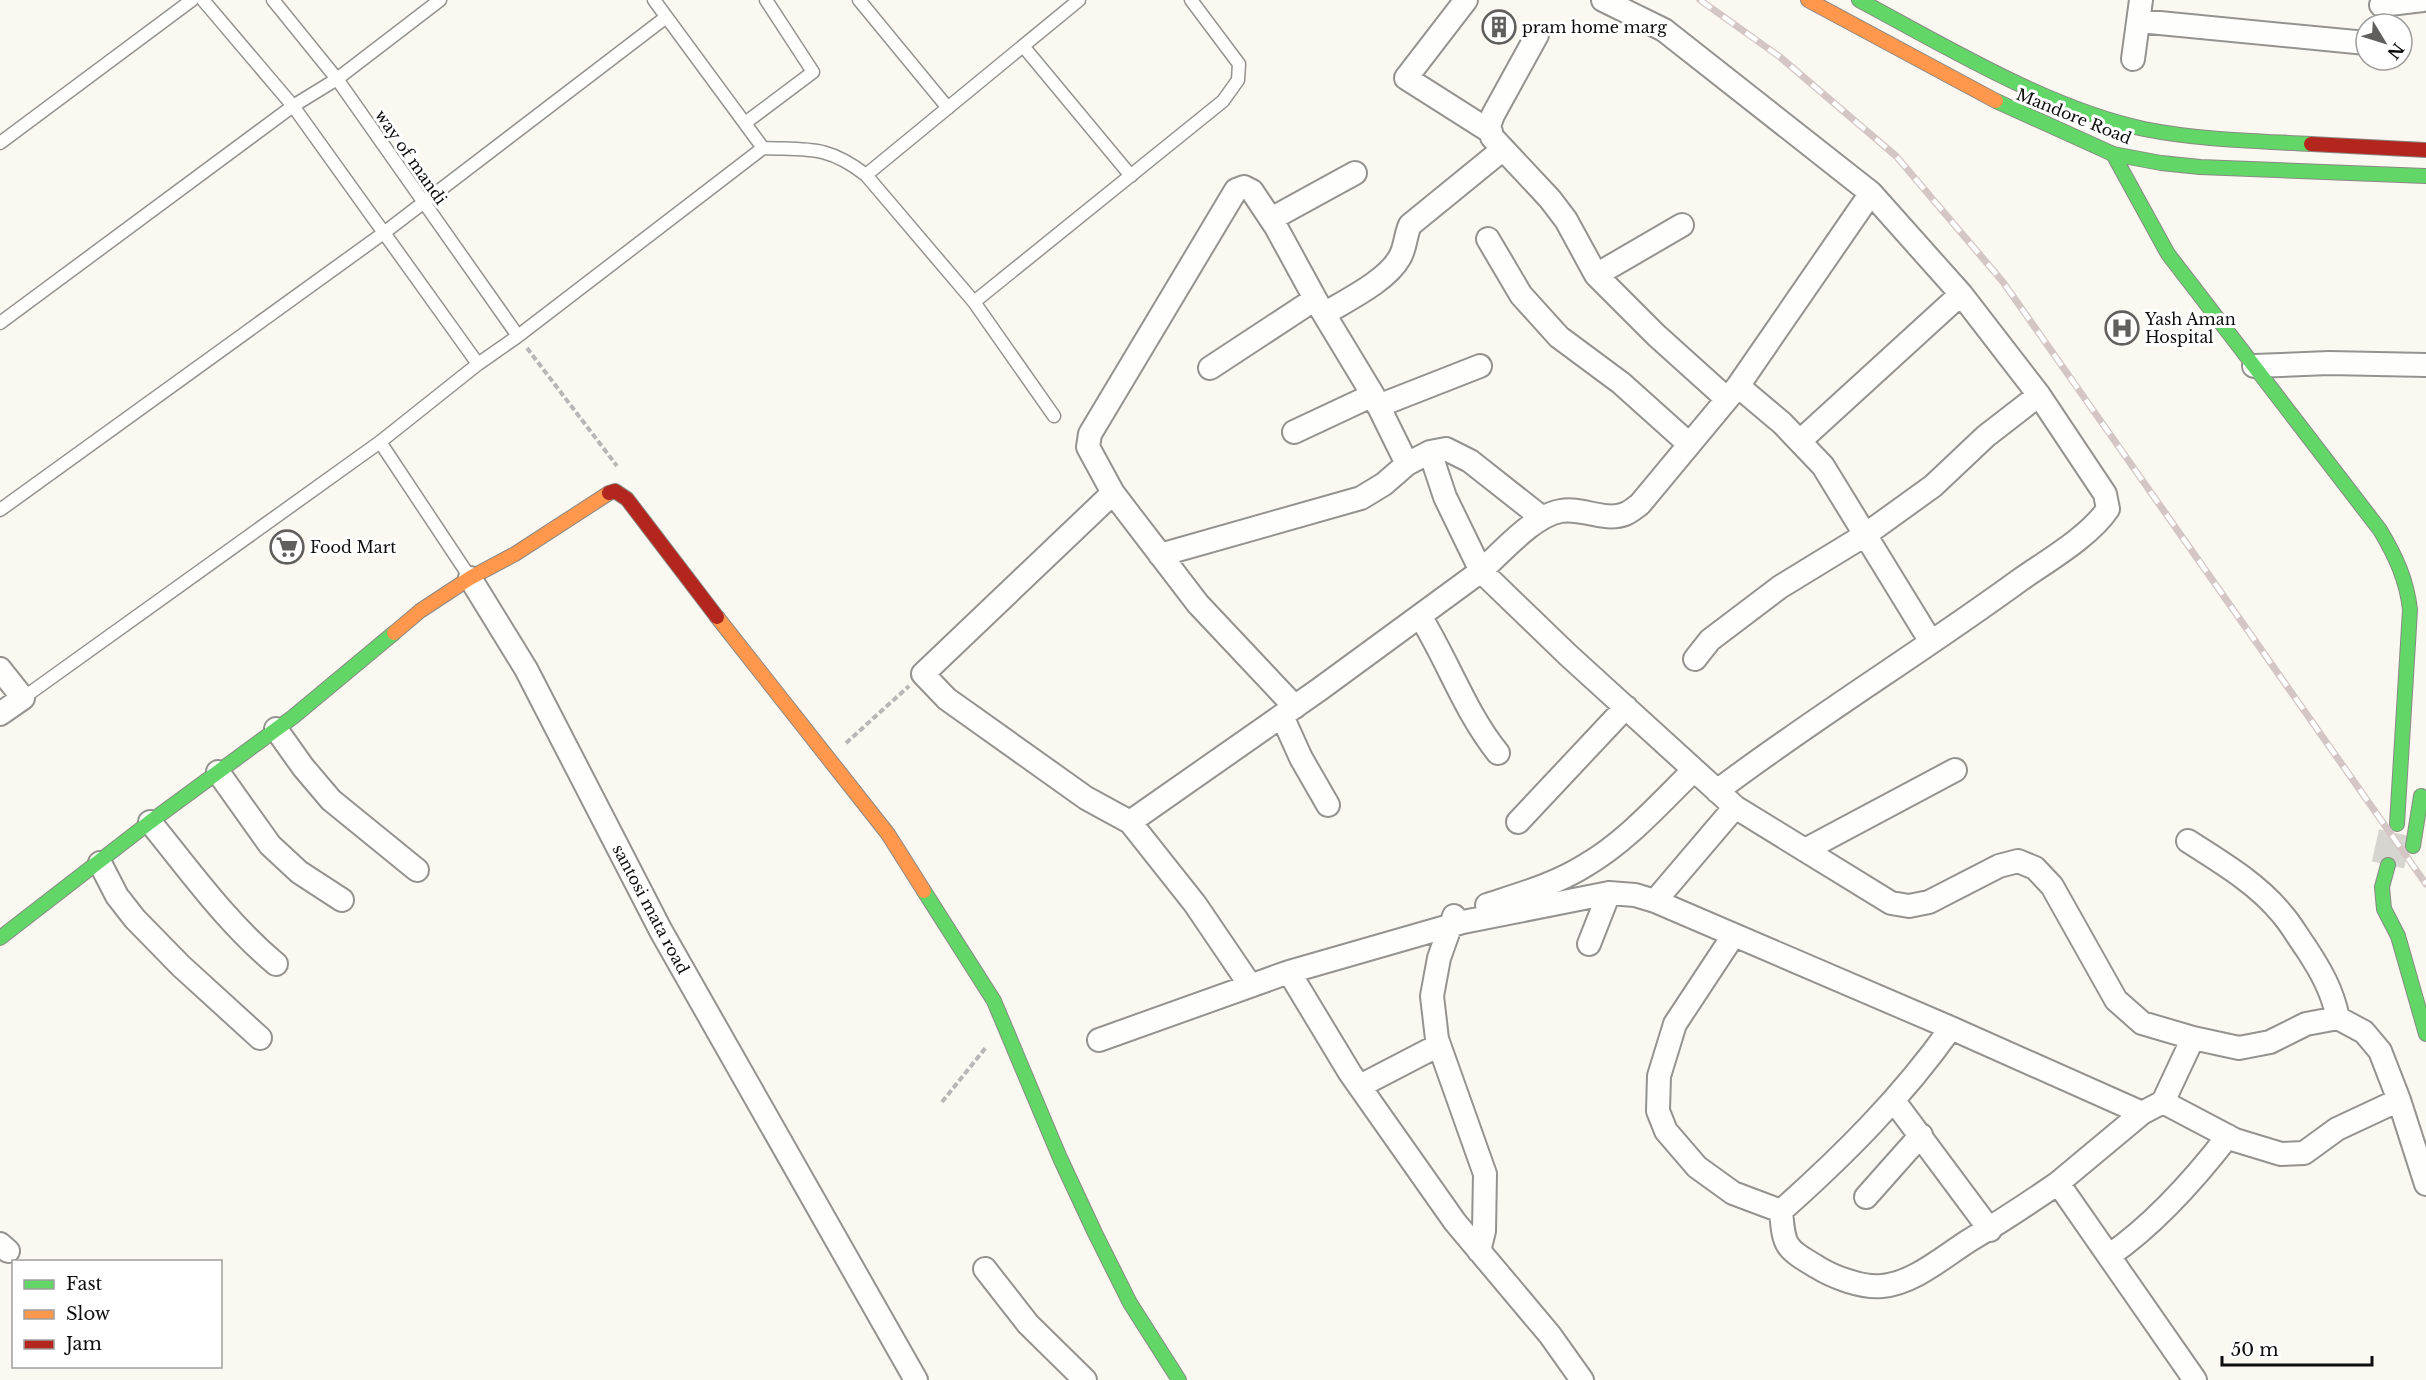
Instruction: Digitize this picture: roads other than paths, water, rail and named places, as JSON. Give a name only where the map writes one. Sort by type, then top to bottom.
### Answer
[{"type":"main road","name":"Mandore Road","points":[[1808,0],[1977,93],[2114,154],[2161,163],[2200,167],[2426,176]]},
{"type":"main road","name":"Mandore Road","points":[[1868,2],[1984,66],[2063,103],[2144,129],[2217,139],[2426,150]]},
{"type":"main road","points":[[2114,154],[2168,254],[2380,530],[2404,576],[2409,591],[2410,610],[2397,824]]},
{"type":"main road","points":[[0,938],[100,863],[150,822],[276,729],[420,611],[470,578],[515,554],[603,495],[615,491],[627,499],[770,686],[888,834],[994,1000],[1060,1158],[1095,1233],[1130,1303],[1179,1380]]},
{"type":"main road","points":[[2413,846],[2422,779]]},
{"type":"main road","points":[[2388,865],[2382,887],[2382,901],[2386,917],[2398,936],[2426,1034]]},
{"type":"main road","points":[[2398,936],[2400,911]]},
{"type":"street","points":[[1466,0],[1407,78],[1496,141],[1550,199],[1566,220],[1596,275],[1656,335],[1732,393],[1782,423],[1800,441],[1823,466],[1931,642]]},
{"type":"street","points":[[1603,0],[1664,30],[1871,193],[1961,294],[2039,395],[2105,494],[2108,509],[2079,537],[1959,624],[1812,721],[1717,791]]},
{"type":"street","points":[[2381,10],[2423,0]]},
{"type":"street","points":[[2133,59],[2140,11],[2354,41]]},
{"type":"street","points":[[1496,141],[1489,126],[1493,115],[1537,35]]},
{"type":"street","points":[[1210,368],[1320,306],[1386,275],[1402,254],[1405,236],[1410,225],[1496,141]]},
{"type":"street","points":[[1271,219],[1355,174]]},
{"type":"street","points":[[1328,805],[1301,758],[1289,712],[1160,555],[1113,493],[1088,447],[1090,434],[1236,190],[1245,187],[1252,190],[1271,219],[1375,400],[1407,465]]},
{"type":"street","points":[[1130,822],[1289,712],[1481,571],[1541,517],[1573,509],[1606,516],[1625,514],[1640,504],[1732,393],[1871,193]]},
{"type":"street","points":[[1596,275],[1682,225]]},
{"type":"street","points":[[1488,239],[1521,295],[1558,337],[1621,383],[1689,444]]},
{"type":"street","points":[[1800,441],[1961,294]]},
{"type":"street","points":[[2254,366],[2329,363],[2426,365]]},
{"type":"street","points":[[1294,432],[1375,400],[1480,366]]},
{"type":"street","points":[[1695,660],[1710,640],[1780,587],[1865,535],[1933,486],[1986,436],[2039,395]]},
{"type":"street","points":[[1160,555],[1361,498],[1384,484],[1407,465],[1430,452],[1446,449],[1470,461],[1541,517]]},
{"type":"street","points":[[1430,452],[1445,497],[1481,571],[1736,807],[1891,903],[1909,906],[1929,902],[1999,866],[2018,861],[2035,868],[2052,886],[2116,1000],[2142,1023],[2193,1038],[2240,1048],[2270,1042],[2306,1024],[2338,1018],[2364,1032],[2380,1051],[2399,1100],[2426,1184]]},
{"type":"street","points":[[1113,493],[923,674],[947,699],[1086,798],[1130,822],[1195,904],[1250,986]]},
{"type":"street","name":"santosi mata road","points":[[470,578],[526,669],[661,931],[916,1380]]},
{"type":"street","points":[[1420,616],[1470,713],[1498,753]]},
{"type":"street","points":[[0,669],[23,698],[0,714]]},
{"type":"street","points":[[1518,822],[1626,707]]},
{"type":"street","points":[[276,729],[330,800],[417,870]]},
{"type":"street","points":[[1479,1251],[1484,1231],[1485,1174],[1439,1045],[1432,996],[1439,958],[1454,916],[1534,890],[1586,866],[1623,839],[1694,770]]},
{"type":"street","points":[[1805,850],[1955,770]]},
{"type":"street","points":[[218,772],[270,845],[299,872],[342,900]]},
{"type":"street","points":[[1654,901],[1736,807]]},
{"type":"street","points":[[150,822],[226,917],[276,964]]},
{"type":"street","points":[[2188,841],[2263,894],[2282,914],[2325,978],[2333,994],[2338,1018]]},
{"type":"street","points":[[100,863],[117,896],[135,919],[181,966],[260,1038]]},
{"type":"street","points":[[1589,944],[1609,894]]},
{"type":"street","points":[[1100,1040],[1288,972],[1452,926],[1609,894],[1635,896],[1654,901],[1951,1028],[2142,1113]]},
{"type":"street","points":[[1733,936],[1675,1024],[1659,1076],[1658,1111],[1665,1131],[1697,1167],[1733,1193],[1781,1211]]},
{"type":"street","points":[[1288,972],[1360,1086],[1455,1222],[1550,1335],[1582,1380]]},
{"type":"street","points":[[1781,1211],[1894,1101],[1921,1070],[1951,1028]]},
{"type":"street","points":[[1781,1211],[1783,1238],[1793,1252],[1822,1270],[1864,1285],[1879,1287],[1894,1285],[1918,1274],[1990,1230],[2058,1183],[2142,1113],[2163,1102],[2193,1038]]},
{"type":"street","points":[[1360,1086],[1439,1045]]},
{"type":"street","points":[[2163,1102],[2228,1136],[2281,1154],[2304,1153],[2337,1129],[2399,1100]]},
{"type":"street","points":[[1894,1101],[1921,1134],[1990,1230]]},
{"type":"street","points":[[1866,1197],[1921,1134]]},
{"type":"street","points":[[2110,1255],[2154,1218],[2200,1173],[2228,1136]]},
{"type":"street","points":[[2058,1183],[2195,1380]]},
{"type":"street","points":[[985,1269],[1028,1324],[1085,1380]]},
{"type":"lane","points":[[0,143],[192,0]]},
{"type":"lane","points":[[204,0],[293,106],[478,364]]},
{"type":"lane","name":"way of mandi","points":[[273,0],[337,79],[518,336]]},
{"type":"lane","points":[[0,322],[293,106],[337,79],[440,0]]},
{"type":"lane","points":[[654,0],[665,18],[763,148]]},
{"type":"lane","points":[[745,123],[813,72],[766,0]]},
{"type":"lane","points":[[859,0],[948,108]]},
{"type":"lane","points":[[866,175],[1079,0]]},
{"type":"lane","points":[[974,302],[1223,101],[1238,80],[1239,64],[1191,0]]},
{"type":"lane","points":[[0,510],[385,232],[665,18]]},
{"type":"lane","points":[[1023,46],[1131,176]]},
{"type":"lane","points":[[23,698],[380,442],[478,364],[518,336],[763,148],[823,150],[848,162],[866,175],[974,302],[1054,416]]},
{"type":"lane","name":"santosi mata road","points":[[380,442],[452,547],[470,578]]},
{"type":"tunnel","points":[[2388,865],[2397,824]]},
{"type":"railway","points":[[1700,0],[1780,57],[1896,156],[2003,282],[2426,884]]},
{"type":"place","name":"pram home marg","points":[[1499,27]]},
{"type":"place","name":"Yash Aman Hospital","points":[[2122,328]]},
{"type":"place","name":"Food Mart","points":[[287,547]]}]
